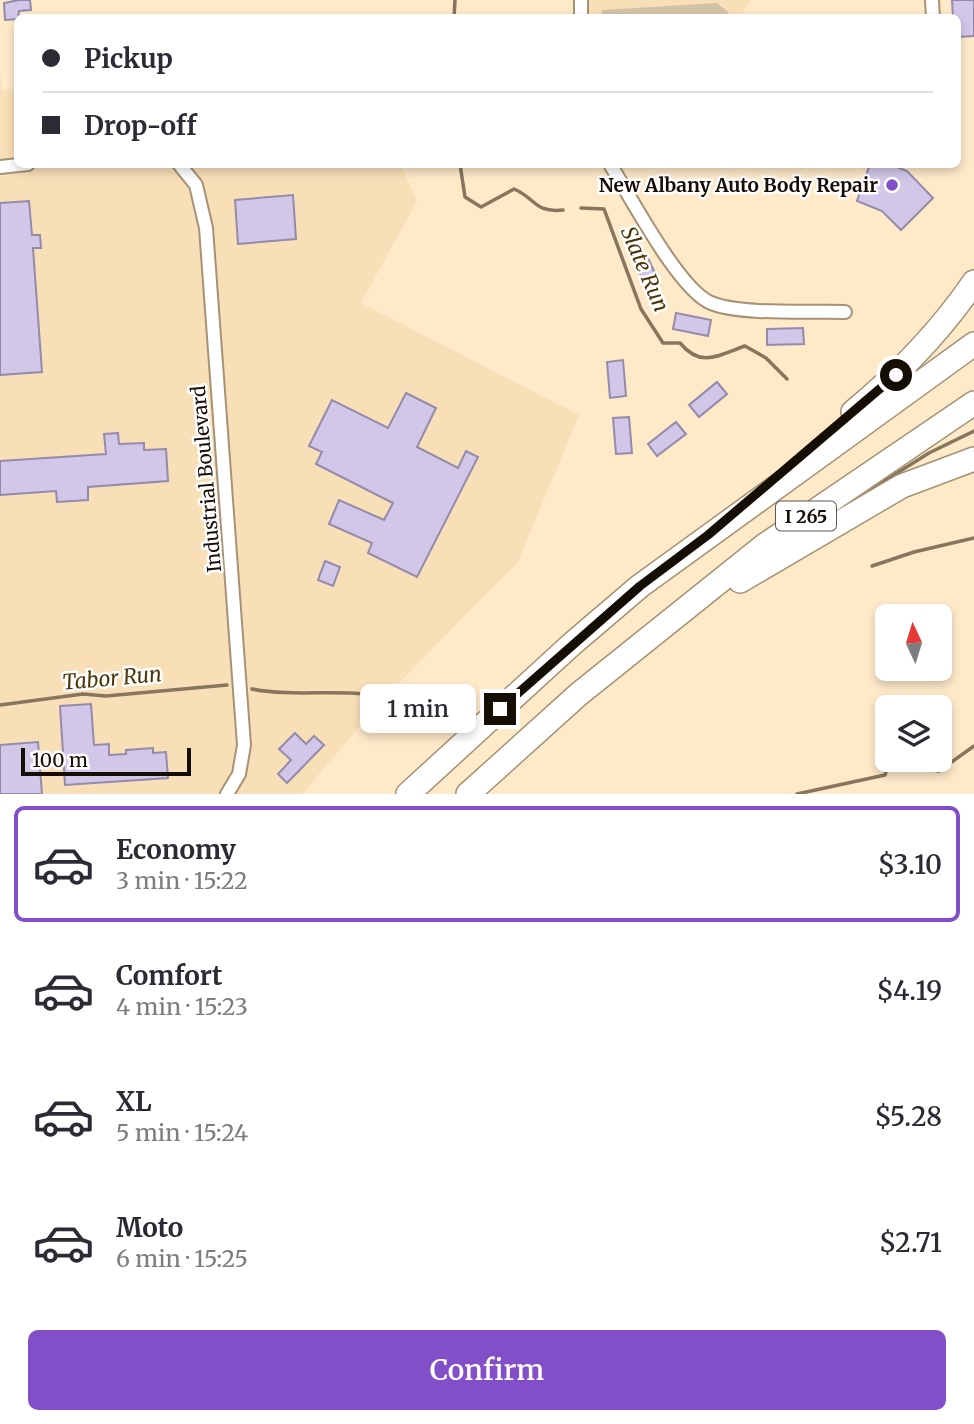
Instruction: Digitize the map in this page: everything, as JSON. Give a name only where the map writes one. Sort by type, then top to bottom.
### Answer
[{"type":"highway","points":[[708,535],[909,363],[942,327],[974,282]]},
{"type":"highway","name":"I 265","points":[[408,794],[572,644],[640,586],[974,344]]},
{"type":"highway","name":"I 265","points":[[468,794],[579,694],[765,545],[974,403]]},
{"type":"highway","points":[[646,640],[873,501],[931,473],[974,459]]},
{"type":"street","name":"Industrial Boulevard","points":[[182,168],[196,185],[206,228],[239,645],[243,761],[227,794]]},
{"type":"street","points":[[613,168],[678,272],[702,298],[735,308],[845,312]]},
{"type":"shaded area","points":[[575,0],[751,0],[742,14],[575,14]]},
{"type":"shaded area","points":[[717,3],[728,14],[602,14],[602,10]]},
{"type":"shaded area","points":[[0,73],[2,90],[14,88],[14,168],[402,168],[417,201],[361,303],[579,415],[518,562],[385,697],[302,794],[0,794]]},
{"type":"building","points":[[30,0],[31,10],[19,11],[19,14],[14,14],[14,19],[5,20],[4,3]]},
{"type":"building","points":[[952,0],[974,0],[974,36],[961,37],[961,14],[953,14]]},
{"type":"building","name":"New Albany Auto Body Repair","points":[[869,168],[899,168],[907,171],[933,198],[901,230],[882,211],[857,201]]},
{"type":"building","points":[[293,195],[296,239],[238,244],[235,200]]},
{"type":"building","points":[[29,201],[32,235],[40,235],[41,248],[33,248],[42,372],[0,375],[0,203]]},
{"type":"building","points":[[647,256],[660,284],[647,290],[635,262]]},
{"type":"building","points":[[676,313],[711,320],[708,336],[673,329]]},
{"type":"building","points":[[803,328],[804,344],[767,345],[767,329]]},
{"type":"building","points":[[623,360],[626,396],[610,398],[607,362]]},
{"type":"building","points":[[717,382],[727,394],[699,417],[689,405]]},
{"type":"building","points":[[406,393],[436,408],[417,447],[458,468],[466,451],[478,457],[417,577],[368,553],[372,543],[329,524],[339,500],[384,520],[393,503],[316,464],[322,452],[309,446],[332,400],[388,428]]},
{"type":"building","points":[[629,417],[632,453],[616,454],[613,418]]},
{"type":"building","points":[[676,422],[686,434],[657,456],[648,444]]},
{"type":"building","points":[[118,433],[119,444],[144,443],[144,450],[166,449],[168,481],[88,487],[88,500],[57,502],[56,491],[0,495],[0,461],[106,454],[104,434]]},
{"type":"building","points":[[325,561],[340,567],[333,586],[318,580]]},
{"type":"building","points":[[91,704],[94,745],[109,744],[109,755],[126,754],[126,750],[153,748],[153,753],[166,752],[168,778],[65,785],[60,706]]},
{"type":"building","points":[[295,733],[306,744],[314,736],[324,745],[287,783],[278,774],[291,760],[279,749]]},
{"type":"building","points":[[38,742],[42,794],[0,794],[0,745]]},
{"type":"waterway","name":"Slate Run","points":[[454,14],[455,0]]},
{"type":"waterway","name":"Slate Run","points":[[461,168],[465,197],[481,207],[514,189],[541,207],[563,210]]},
{"type":"waterway","name":"Slate Run","points":[[581,208],[604,209],[641,309],[663,343],[680,343],[688,351],[702,358],[718,356],[745,346],[766,358],[787,379]]},
{"type":"waterway","points":[[870,490],[929,453],[974,431]]},
{"type":"waterway","points":[[872,566],[914,552],[974,538]]},
{"type":"waterway","name":"Tabor Run","points":[[0,705],[83,694],[106,696],[227,685]]},
{"type":"waterway","name":"Tabor Run","points":[[252,689],[286,693],[357,693],[391,698]]},
{"type":"waterway","name":"Tabor Run","points":[[952,762],[974,746]]},
{"type":"waterway","name":"Tabor Run","points":[[797,794],[885,775],[886,772]]},
{"type":"place","name":"New Albany Auto Body Repair","points":[[892,185]]},
{"type":"route","points":[[500,709],[640,586],[708,535],[896,375]]}]
